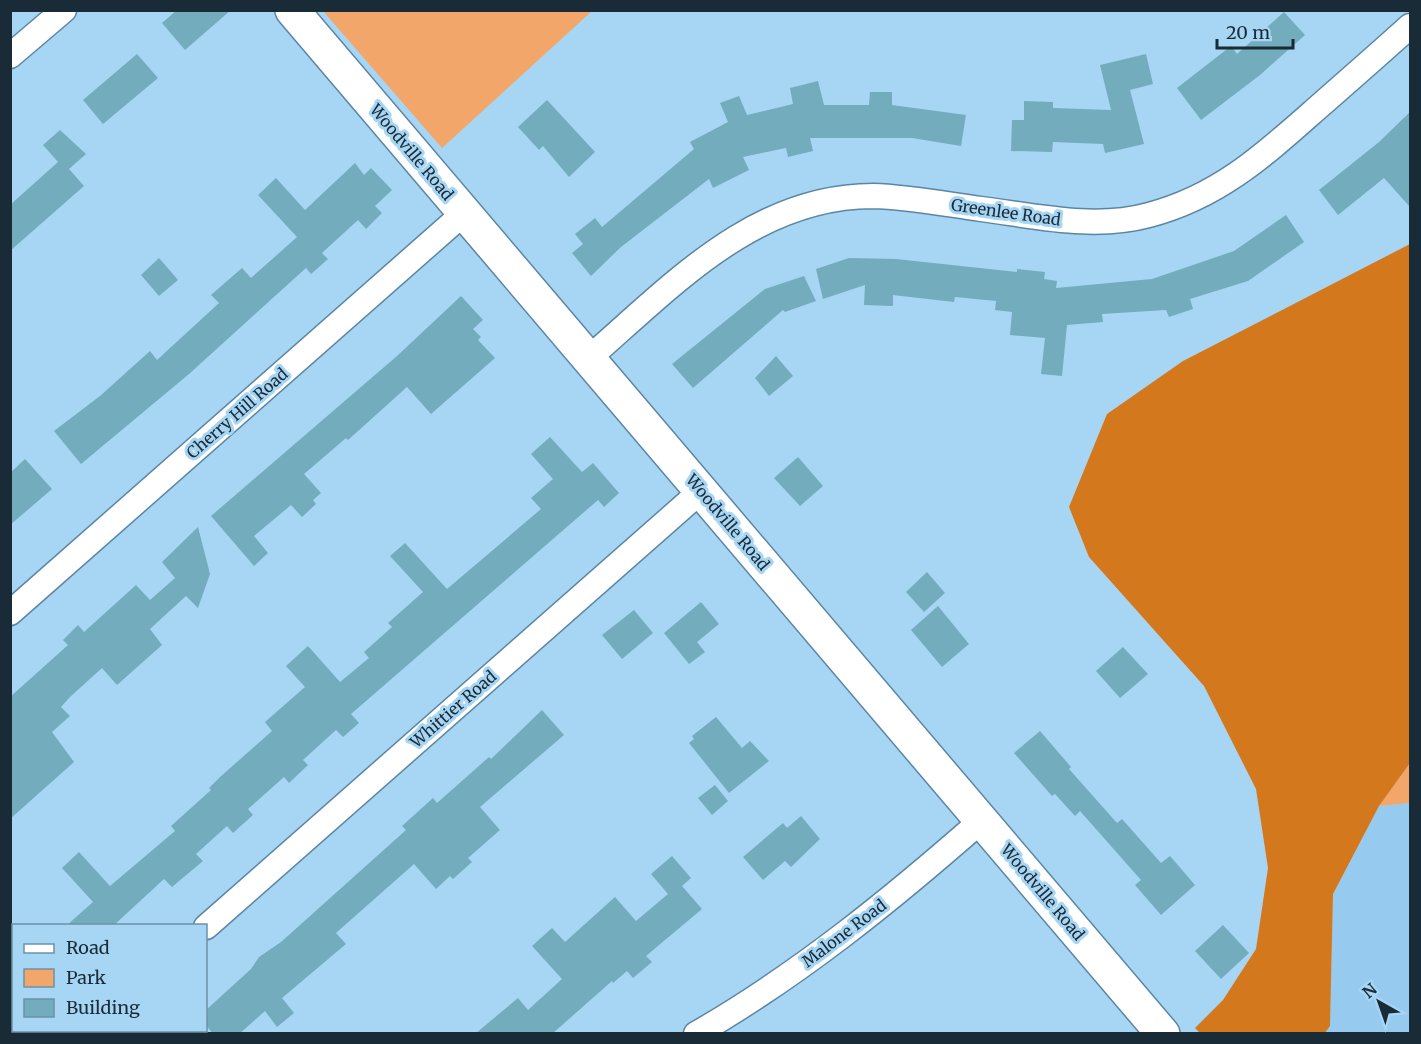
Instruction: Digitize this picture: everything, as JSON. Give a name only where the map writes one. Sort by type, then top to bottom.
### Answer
[{"type":"street","points":[[10,56],[64,10]]},
{"type":"street","name":"Woodville Road","points":[[292,10],[1163,1034]]},
{"type":"street","name":"Greenlee Road","points":[[589,358],[716,250],[752,227],[787,210],[826,200],[872,196],[1104,223],[1148,216],[1184,204],[1225,184],[1266,154],[1410,26]]},
{"type":"street","name":"Cherry Hill Road","points":[[10,613],[464,213]]},
{"type":"street","name":"Whittier Road","points":[[207,926],[701,491]]},
{"type":"street","name":"Malone Road","points":[[696,1034],[827,948],[902,890],[982,820]]},
{"type":"shaded area","points":[[1410,244],[1410,763],[1379,806],[1333,894],[1330,1026],[1325,1033],[1200,1033],[1195,1028],[1223,1000],[1256,949],[1268,868],[1256,789],[1204,686],[1089,557],[1069,507],[1107,414],[1183,361]]},
{"type":"shaded area","points":[[1410,803],[1410,1033],[1325,1034],[1330,1026],[1333,894],[1379,806]]},
{"type":"green space","points":[[323,11],[592,11],[442,148]]},
{"type":"green space","points":[[1410,763],[1410,803],[1379,806]]},
{"type":"building","points":[[177,10],[231,10],[185,50],[162,23]]},
{"type":"building","points":[[1284,12],[1305,35],[1260,75],[1201,120],[1177,88],[1231,46],[1237,54]]},
{"type":"building","points":[[137,54],[158,78],[103,124],[83,100]]},
{"type":"building","points":[[1146,54],[1153,84],[1130,90],[1144,144],[1105,153],[1103,144],[1053,142],[1052,152],[1011,151],[1012,120],[1024,120],[1024,101],[1053,102],[1053,108],[1111,110],[1100,65]]},
{"type":"building","points":[[818,81],[824,105],[869,105],[870,92],[892,92],[892,105],[966,115],[961,146],[912,138],[810,138],[813,151],[788,157],[786,148],[743,157],[749,170],[713,188],[709,179],[621,247],[591,276],[572,253],[583,244],[575,234],[595,218],[602,227],[694,149],[690,142],[728,122],[720,103],[739,96],[747,115],[793,104],[790,88]]},
{"type":"building","points":[[547,100],[595,152],[569,177],[543,146],[539,150],[518,127]]},
{"type":"building","points":[[1410,112],[1410,207],[1384,178],[1338,215],[1319,190],[1379,142]]},
{"type":"building","points":[[60,130],[86,154],[69,169],[84,186],[10,251],[10,205],[58,162],[43,145]]},
{"type":"building","points":[[355,163],[364,175],[371,168],[392,190],[375,206],[382,213],[366,229],[358,220],[322,253],[328,259],[311,274],[306,268],[189,374],[81,464],[54,431],[100,396],[150,351],[157,360],[219,303],[211,295],[242,268],[251,278],[297,237],[258,195],[276,178],[305,210]]},
{"type":"building","points":[[1286,215],[1304,242],[1248,281],[1190,299],[1193,309],[1169,317],[1166,310],[1102,314],[1103,322],[1067,325],[1062,376],[1041,374],[1045,338],[1010,335],[1012,312],[995,310],[996,301],[955,297],[954,302],[893,295],[893,306],[864,305],[865,285],[823,299],[816,269],[849,258],[896,259],[1017,272],[1017,269],[1045,272],[1044,279],[1057,281],[1056,288],[1152,279],[1234,251]]},
{"type":"building","points":[[159,258],[178,280],[159,296],[141,275]]},
{"type":"building","points":[[804,276],[816,301],[785,312],[783,310],[693,388],[672,364],[765,289]]},
{"type":"building","points":[[461,296],[483,320],[473,329],[481,337],[478,340],[495,358],[431,414],[407,387],[348,440],[346,438],[304,474],[321,493],[313,500],[316,504],[302,517],[291,505],[254,536],[268,553],[254,566],[211,516],[397,356]]},
{"type":"building","points":[[776,356],[793,376],[769,396],[755,378]]},
{"type":"building","points":[[550,437],[582,472],[593,463],[619,493],[604,507],[598,500],[351,714],[359,723],[343,737],[336,730],[303,760],[308,765],[289,783],[284,777],[248,809],[253,815],[233,833],[227,826],[196,854],[203,861],[172,887],[164,879],[115,924],[68,924],[93,902],[62,868],[79,852],[110,886],[175,831],[171,826],[211,790],[209,788],[220,777],[272,731],[265,722],[305,687],[286,666],[308,646],[340,682],[369,658],[364,652],[392,627],[388,623],[423,592],[390,556],[405,543],[447,589],[541,509],[531,498],[553,479],[531,454]]},
{"type":"building","points":[[798,457],[823,486],[800,506],[774,478]]},
{"type":"building","points":[[25,459],[52,489],[10,525],[10,473]]},
{"type":"building","points":[[198,527],[210,574],[198,608],[186,596],[150,629],[162,645],[117,685],[102,668],[61,707],[70,716],[52,732],[74,762],[10,819],[10,697],[68,645],[63,640],[78,625],[84,632],[136,585],[150,600],[175,578],[162,562]]},
{"type":"building","points":[[927,572],[945,593],[924,612],[906,592]]},
{"type":"building","points":[[701,602],[719,624],[697,642],[705,652],[689,664],[664,633]]},
{"type":"building","points":[[938,606],[969,644],[942,667],[911,630]]},
{"type":"building","points":[[634,610],[653,633],[622,659],[602,635]]},
{"type":"building","points":[[1123,647],[1148,674],[1120,698],[1096,671]]},
{"type":"building","points":[[542,710],[564,735],[480,807],[500,830],[468,858],[472,862],[453,879],[450,876],[436,889],[414,864],[336,933],[346,944],[282,998],[294,1013],[277,1027],[265,1011],[239,1034],[213,1034],[207,1026],[207,1009],[251,969],[259,957],[281,942],[406,830],[402,826],[433,798],[437,803],[489,757],[491,759]]},
{"type":"building","points":[[716,717],[742,748],[750,741],[769,761],[729,793],[689,743],[694,739],[692,736]]},
{"type":"building","points":[[1040,731],[1071,767],[1069,769],[1117,823],[1122,819],[1161,863],[1170,856],[1195,885],[1161,915],[1135,885],[1141,880],[1080,811],[1075,816],[1055,794],[1052,796],[1014,753]]},
{"type":"building","points":[[715,785],[728,801],[712,815],[698,798]]},
{"type":"building","points":[[801,816],[820,839],[791,867],[785,861],[763,880],[743,857],[783,823],[787,828]]},
{"type":"building","points":[[672,856],[691,878],[682,886],[702,909],[646,956],[652,962],[633,978],[627,971],[613,983],[612,981],[552,1034],[475,1034],[518,998],[528,1010],[562,979],[532,946],[552,928],[565,942],[615,897],[636,921],[668,894],[651,874]]},
{"type":"building","points":[[1223,925],[1249,953],[1221,979],[1195,951]]}]
